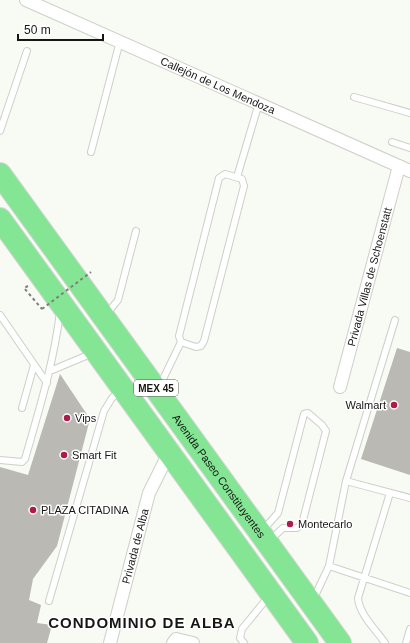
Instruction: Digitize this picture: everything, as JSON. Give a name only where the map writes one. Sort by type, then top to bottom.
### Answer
[{"type":"highway","name":"Avenida Paseo Constituyentes","points":[[0,174],[340,643]]},
{"type":"highway","name":"MEX 45","points":[[7,232],[51,306],[96,351],[306,642]]},
{"type":"street","name":"Callejón de Los Mendoza","points":[[26,0],[405,168]]},
{"type":"street","name":"Privada Villas de Schoenstatt","points":[[340,387],[405,168]]},
{"type":"street","name":"Privada de Alba","points":[[110,643],[149,493],[169,453]]},
{"type":"street","points":[[173,643],[176,639],[193,643]]},
{"type":"lane","points":[[91,152],[120,41]]},
{"type":"lane","points":[[0,131],[27,51]]},
{"type":"lane","points":[[354,97],[410,113]]},
{"type":"lane","points":[[237,177],[259,103]]},
{"type":"lane","points":[[392,142],[410,148]]},
{"type":"lane","points":[[160,393],[164,376],[181,342],[179,336],[218,178],[225,174],[237,177],[244,182],[244,186],[204,341],[201,346],[196,347],[181,342]]},
{"type":"lane","points":[[104,318],[118,300],[136,231]]},
{"type":"lane","points":[[0,460],[17,463],[22,462],[25,459],[47,383],[58,337],[51,306]]},
{"type":"lane","points":[[0,315],[47,383]]},
{"type":"lane","points":[[311,603],[329,566],[346,481],[395,320]]},
{"type":"lane","points":[[50,371],[96,351]]},
{"type":"lane","points":[[22,408],[34,365]]},
{"type":"lane","points":[[49,602],[104,411],[112,398],[123,388]]},
{"type":"lane","points":[[308,412],[322,425],[326,431],[302,524],[297,528],[286,528],[264,538],[278,513],[304,414],[308,412]]},
{"type":"lane","points":[[346,481],[410,498]]},
{"type":"lane","points":[[385,643],[358,604],[358,598],[390,493]]},
{"type":"lane","points":[[329,566],[364,579],[410,593]]},
{"type":"lane","points":[[244,643],[240,638],[242,629],[271,593]]},
{"type":"lane","points":[[406,643],[410,629]]},
{"type":"path","points":[[29,285],[24,288],[51,306],[91,272]]},
{"type":"building","name":"Walmart","points":[[397,348],[410,352],[410,475],[361,459]]},
{"type":"building","name":"PLAZA CITADINA","points":[[60,374],[90,419],[57,546],[33,579],[29,600],[41,605],[37,623],[52,625],[47,643],[0,643],[0,467],[28,475]]},
{"type":"place","name":"Walmart","points":[[394,405]]},
{"type":"place","name":"Vips","points":[[67,418]]},
{"type":"place","name":"Smart Fit","points":[[64,455]]},
{"type":"place","name":"PLAZA CITADINA","points":[[33,510]]},
{"type":"place","name":"Montecarlo","points":[[290,524]]},
{"type":"district","name":"CONDOMINIO DE ALBA","points":[[142,622]]}]
